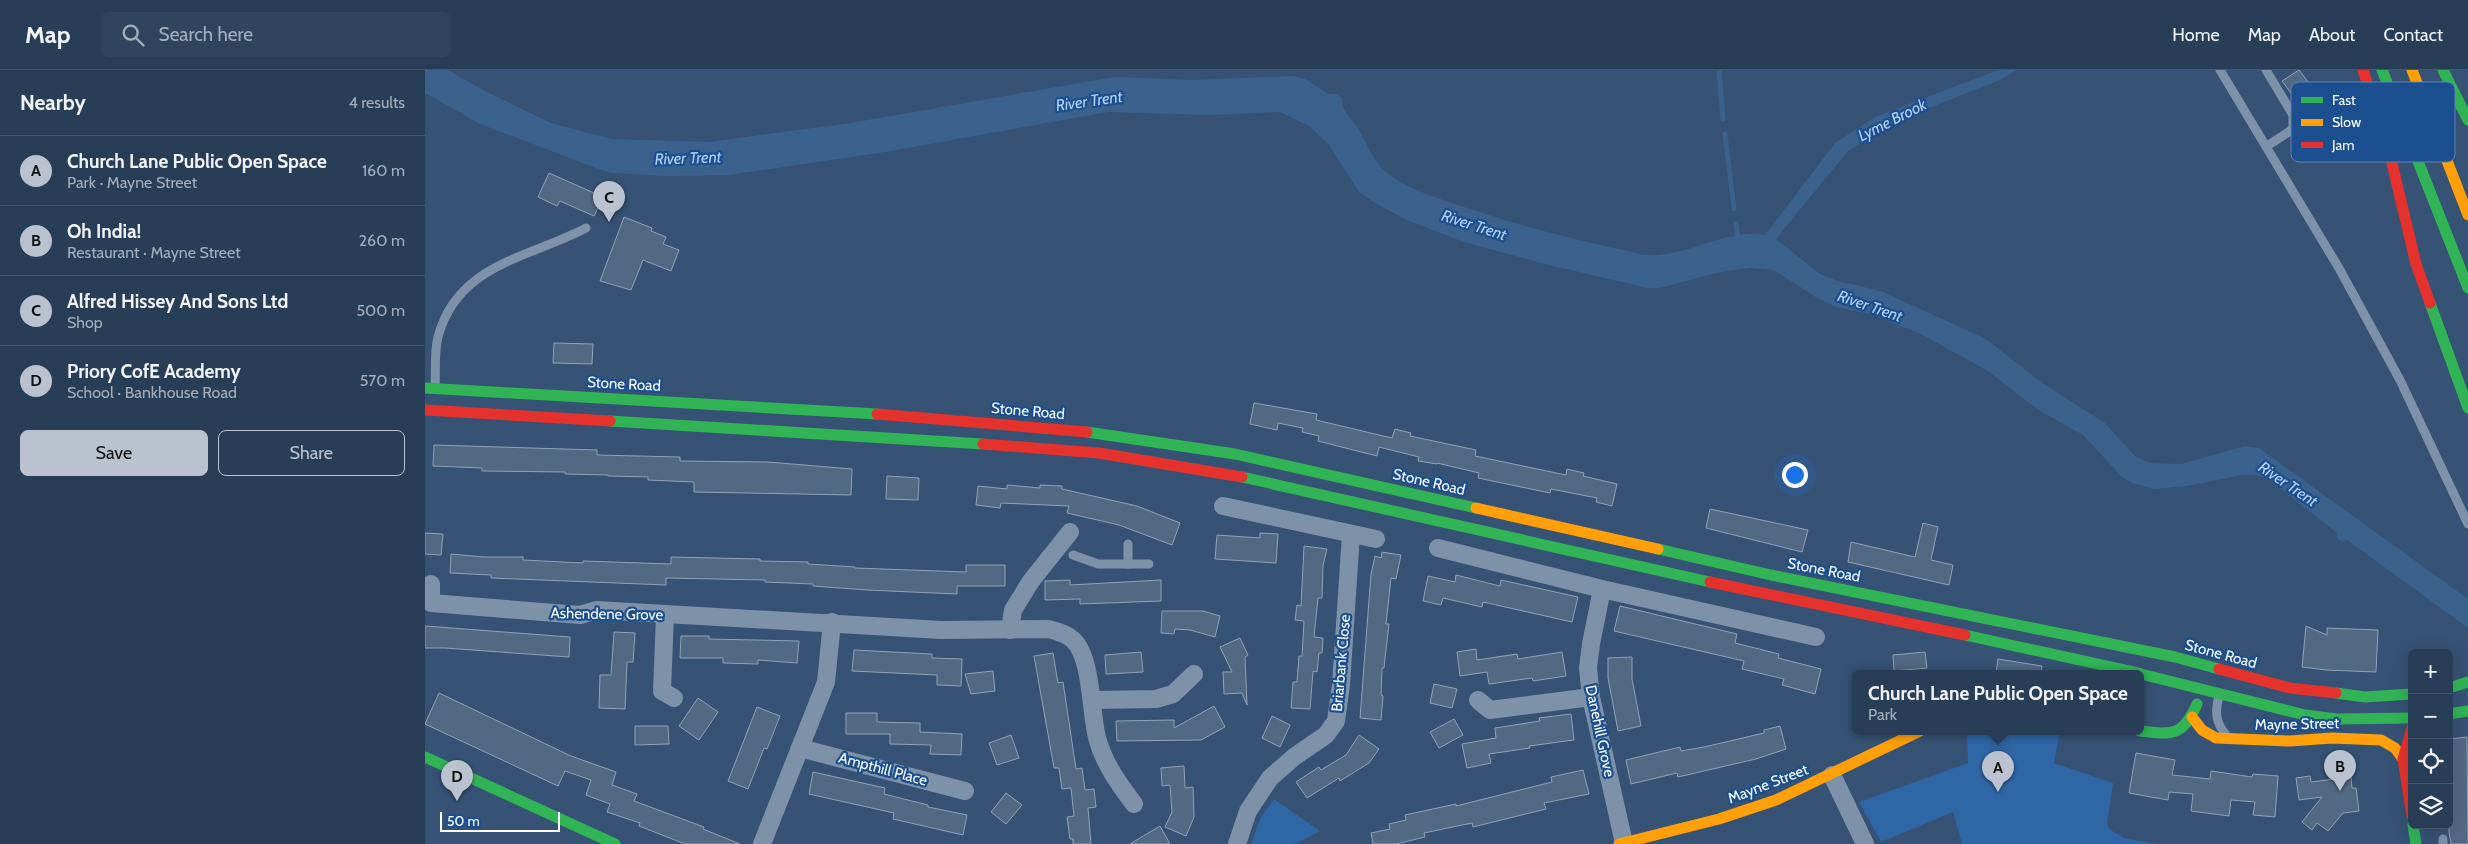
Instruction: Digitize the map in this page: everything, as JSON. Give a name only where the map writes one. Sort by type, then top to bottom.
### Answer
[{"type":"main road","points":[[2363,70],[2367,82]]},
{"type":"main road","points":[[2382,70],[2387,82]]},
{"type":"main road","points":[[2412,70],[2417,82]]},
{"type":"main road","points":[[2443,70],[2449,82]]},
{"type":"main road","points":[[2455,94],[2468,120]]},
{"type":"main road","points":[[2392,162],[2415,264],[2468,408]]},
{"type":"main road","points":[[2418,162],[2468,288]]},
{"type":"main road","points":[[2448,162],[2468,215]]},
{"type":"main road","name":"Stone Road","points":[[430,389],[768,407],[981,422],[1109,434],[1235,454],[1771,575],[2175,656],[2213,668],[2226,683],[2305,715],[2337,719],[2408,718]]},
{"type":"main road","name":"Stone Road","points":[[425,410],[754,428],[1099,452],[1239,476],[1771,596],[2060,654],[2127,670]]},
{"type":"main road","points":[[981,422],[981,443]]},
{"type":"main road","points":[[2144,731],[2171,734],[2183,728],[2192,717],[2213,668]]},
{"type":"main road","name":"Stone Road","points":[[2144,674],[2203,690],[2226,683],[2365,697],[2408,694]]},
{"type":"main road","points":[[2453,687],[2468,682]]},
{"type":"main road","points":[[2453,713],[2468,711]]},
{"type":"main road","name":"Mayne Street","points":[[2192,717],[2197,726],[2208,736],[2229,739],[2290,741],[2332,738],[2381,740],[2395,748],[2403,760]]},
{"type":"main road","name":"Mayne Street","points":[[1622,844],[1719,819],[1776,800],[1832,775],[1912,735]]},
{"type":"main road","points":[[2408,791],[2403,760],[2409,739]]},
{"type":"main road","points":[[425,758],[615,844]]},
{"type":"main road","points":[[2414,829],[2416,844]]},
{"type":"street","points":[[1223,506],[1377,539]]},
{"type":"street","points":[[1010,630],[1013,610],[1031,581],[1065,551],[1070,532]]},
{"type":"street","name":"Briarbank Close","points":[[1237,844],[1248,811],[1270,778],[1294,757],[1327,735],[1336,721],[1341,684],[1351,534]]},
{"type":"street","points":[[1442,553],[1602,589],[1809,640]]},
{"type":"street","name":"Ashendene Grove","points":[[431,584],[431,602],[580,616],[597,610],[665,615],[832,622],[941,630],[1048,629],[1073,640],[1082,652],[1092,700],[1097,740],[1111,773],[1134,804]]},
{"type":"street","name":"Danehill Grove","points":[[1602,589],[1588,668],[1591,697],[1622,844]]},
{"type":"street","points":[[662,696],[665,615]]},
{"type":"street","points":[[762,844],[826,682],[832,622]]},
{"type":"street","points":[[1092,700],[1156,699],[1173,694],[1193,674]]},
{"type":"street","points":[[1483,710],[1591,697]]},
{"type":"street","name":"Ampthill Place","points":[[800,748],[965,791]]},
{"type":"street","points":[[1832,775],[1865,844]]},
{"type":"lane","points":[[2220,70],[2267,146],[2401,380],[2468,524]]},
{"type":"lane","points":[[2266,70],[2291,112]]},
{"type":"lane","points":[[2267,146],[2291,130]]},
{"type":"lane","points":[[430,389],[438,337],[451,303],[479,276],[510,260],[561,242],[586,228]]},
{"type":"lane","points":[[1128,544],[1128,564]]},
{"type":"lane","points":[[1065,551],[1098,564],[1149,564]]},
{"type":"lane","points":[[2226,683],[2216,707],[2217,719],[2229,739]]},
{"type":"shaded area","points":[[1967,735],[2059,735],[2054,763],[2113,783],[2107,824],[2109,829],[2124,838],[2159,844],[1962,844],[1953,812],[1881,842],[1859,802],[1968,763]]},
{"type":"shaded area","points":[[1274,799],[1320,831],[1295,844],[1251,844],[1260,819]]},
{"type":"water","points":[[425,70],[448,70],[483,90],[551,123],[612,139],[708,142],[850,123],[1114,77],[1193,80],[1293,76],[1305,79],[1328,94],[1337,94],[1342,98],[1345,110],[1377,162],[1386,172],[1411,188],[1535,229],[1648,255],[1678,252],[1737,235],[1765,235],[1835,143],[1875,117],[1998,70],[2017,70],[2000,80],[1904,118],[1848,151],[1776,239],[1820,274],[1838,281],[1881,291],[1986,339],[2038,380],[2105,423],[2136,457],[2151,463],[2181,464],[2245,446],[2259,448],[2468,599],[2468,628],[2347,540],[2343,542],[2337,538],[2337,533],[2270,480],[2256,475],[2242,475],[2187,486],[2155,489],[2132,483],[2122,477],[2083,435],[2037,409],[1988,371],[1921,334],[1870,314],[1836,307],[1817,298],[1774,270],[1750,268],[1726,271],[1659,288],[1647,288],[1545,264],[1464,242],[1409,221],[1359,192],[1329,145],[1309,126],[1280,112],[1209,115],[1108,112],[885,152],[729,175],[669,176],[612,173],[480,124],[425,93]]},
{"type":"building","points":[[2299,70],[2308,82],[2291,82],[2291,93],[2282,81]]},
{"type":"building","points":[[549,173],[603,197],[594,216],[560,201],[557,206],[538,197]]},
{"type":"building","points":[[624,217],[652,228],[651,231],[666,237],[663,244],[679,250],[671,271],[643,260],[631,290],[600,281]]},
{"type":"building","points":[[554,343],[593,344],[592,364],[553,363]]},
{"type":"building","points":[[1254,403],[1317,414],[1316,420],[1392,438],[1395,429],[1411,433],[1410,436],[1476,450],[1475,456],[1566,475],[1567,469],[1584,473],[1583,476],[1617,484],[1612,506],[1596,502],[1597,498],[1551,489],[1550,493],[1478,478],[1479,473],[1437,463],[1418,461],[1419,457],[1379,447],[1377,456],[1318,441],[1319,436],[1302,432],[1303,428],[1278,423],[1277,430],[1250,424]]},
{"type":"building","points":[[434,445],[597,450],[597,455],[680,457],[680,461],[768,462],[852,469],[851,495],[694,492],[694,482],[648,480],[648,477],[565,474],[565,472],[482,471],[482,468],[433,466]]},
{"type":"building","points":[[887,476],[919,478],[918,500],[886,499]]},
{"type":"building","points":[[1007,485],[1040,488],[1040,485],[1062,486],[1062,489],[1137,506],[1180,523],[1172,545],[1119,525],[1067,513],[1069,506],[1001,503],[1000,508],[976,505],[978,486],[1007,489]]},
{"type":"building","points":[[1710,509],[1808,530],[1802,552],[1706,528]]},
{"type":"building","points":[[1923,523],[1938,527],[1931,560],[1953,565],[1949,585],[1848,562],[1851,542],[1915,557]]},
{"type":"building","points":[[425,533],[443,534],[441,555],[425,554]]},
{"type":"building","points":[[1260,533],[1278,534],[1276,563],[1215,559],[1217,535],[1260,538]]},
{"type":"building","points":[[1304,546],[1327,549],[1323,565],[1322,598],[1318,598],[1314,637],[1323,638],[1322,653],[1319,653],[1317,672],[1313,671],[1310,709],[1291,708],[1293,682],[1297,682],[1299,656],[1302,656],[1304,621],[1295,620],[1297,605],[1301,606]]},
{"type":"building","points":[[1382,552],[1401,555],[1396,579],[1391,578],[1386,624],[1389,624],[1384,668],[1382,668],[1381,695],[1383,696],[1381,720],[1360,718],[1371,574],[1375,556],[1381,558]]},
{"type":"building","points":[[451,554],[484,557],[523,557],[523,560],[583,563],[583,561],[671,564],[671,557],[760,559],[760,561],[808,562],[808,564],[855,568],[966,572],[966,565],[1005,565],[1005,586],[957,586],[957,594],[867,590],[813,586],[813,584],[765,582],[765,580],[666,578],[666,585],[491,578],[491,575],[450,573]]},
{"type":"building","points":[[1456,575],[1500,586],[1501,580],[1578,597],[1572,622],[1483,602],[1482,607],[1443,598],[1441,605],[1423,601],[1428,576],[1455,582]]},
{"type":"building","points":[[1070,580],[1070,585],[1161,580],[1161,601],[1080,604],[1080,599],[1045,600],[1045,581]]},
{"type":"building","points":[[1620,606],[1737,634],[1735,643],[1779,654],[1778,658],[1821,669],[1815,694],[1782,685],[1784,679],[1742,669],[1744,661],[1614,631]]},
{"type":"building","points":[[1162,611],[1203,611],[1220,616],[1215,637],[1190,630],[1175,629],[1174,634],[1161,633]]},
{"type":"building","points":[[425,626],[570,637],[569,657],[425,648]]},
{"type":"building","points":[[2306,626],[2327,635],[2327,628],[2378,630],[2376,672],[2302,667]]},
{"type":"building","points":[[614,632],[635,633],[633,662],[627,662],[625,709],[599,708],[600,675],[611,675]]},
{"type":"building","points":[[681,636],[709,636],[709,639],[799,641],[797,663],[758,660],[758,664],[723,663],[723,658],[680,658]]},
{"type":"building","points":[[1240,638],[1248,655],[1245,657],[1247,705],[1242,693],[1224,694],[1223,672],[1232,672],[1220,647]]},
{"type":"building","points":[[1476,649],[1477,660],[1517,654],[1518,659],[1562,652],[1566,676],[1533,681],[1532,678],[1489,684],[1487,672],[1460,676],[1457,652]]},
{"type":"building","points":[[854,650],[932,654],[932,658],[962,659],[961,686],[937,685],[937,675],[852,671]]},
{"type":"building","points":[[1141,652],[1143,672],[1106,674],[1105,655]]},
{"type":"building","points":[[1925,652],[1927,668],[1894,670],[1893,655]]},
{"type":"building","points":[[1053,653],[1058,683],[1063,682],[1076,769],[1082,768],[1085,790],[1094,789],[1096,807],[1088,808],[1091,844],[1073,844],[1073,839],[1070,839],[1067,817],[1074,816],[1071,788],[1062,789],[1059,768],[1054,768],[1034,656]]},
{"type":"building","points":[[1632,657],[1632,679],[1641,726],[1618,731],[1608,678],[1608,658]]},
{"type":"building","points":[[1998,659],[2042,666],[2041,670],[1996,670]]},
{"type":"building","points":[[993,671],[995,691],[971,694],[965,674]]},
{"type":"building","points":[[1434,684],[1457,689],[1452,708],[1430,703]]},
{"type":"building","points":[[439,693],[571,756],[616,772],[612,785],[637,794],[634,801],[704,827],[703,829],[740,844],[685,844],[639,826],[640,823],[607,812],[610,804],[586,795],[591,780],[565,771],[558,786],[425,724]]},
{"type":"building","points":[[698,698],[718,712],[699,740],[679,726]]},
{"type":"building","points":[[1214,706],[1225,727],[1201,740],[1117,741],[1116,721],[1174,720],[1174,728]]},
{"type":"building","points":[[757,707],[780,716],[767,749],[764,748],[748,789],[728,781]]},
{"type":"building","points":[[846,713],[877,713],[877,722],[920,723],[920,732],[962,734],[961,755],[930,754],[931,745],[890,744],[890,734],[846,734]]},
{"type":"building","points":[[1571,714],[1574,740],[1489,754],[1491,763],[1467,768],[1462,744],[1496,738],[1495,728],[1540,721],[1539,718]]},
{"type":"building","points":[[1272,716],[1290,725],[1280,747],[1262,738]]},
{"type":"building","points":[[1454,719],[1463,735],[1439,748],[1430,732]]},
{"type":"building","points":[[635,726],[668,726],[669,744],[635,745]]},
{"type":"building","points":[[1780,726],[1786,749],[1756,759],[1678,777],[1677,773],[1631,784],[1626,760],[1680,747],[1681,751],[1704,747],[1764,733],[1764,730]]},
{"type":"building","points":[[1011,735],[1019,758],[997,765],[989,743]]},
{"type":"building","points":[[1359,735],[1379,749],[1369,763],[1340,781],[1339,778],[1307,798],[1296,782],[1319,767],[1321,770],[1346,755]]},
{"type":"building","points":[[2467,737],[2468,844],[2451,844],[2449,832],[2449,829],[2453,829],[2453,739]]},
{"type":"building","points":[[2136,753],[2175,760],[2172,775],[2210,779],[2211,771],[2252,777],[2253,774],[2278,776],[2275,817],[2253,815],[2255,802],[2231,800],[2229,816],[2191,811],[2193,794],[2169,792],[2168,800],[2129,793]]},
{"type":"building","points":[[1184,766],[1185,788],[1193,787],[1194,817],[1186,836],[1165,827],[1172,812],[1170,785],[1162,786],[1161,768]]},
{"type":"building","points":[[1583,770],[1589,794],[1544,803],[1546,809],[1473,827],[1472,823],[1424,833],[1425,837],[1396,844],[1373,844],[1371,833],[1390,829],[1389,824],[1406,820],[1405,815],[1456,804],[1456,806],[1552,782],[1551,777]]},
{"type":"building","points":[[813,772],[885,788],[884,794],[928,805],[928,807],[967,815],[963,835],[893,819],[894,813],[809,794]]},
{"type":"building","points":[[2310,776],[2311,782],[2351,777],[2352,788],[2356,788],[2359,811],[2343,813],[2328,831],[2317,823],[2312,830],[2302,822],[2322,797],[2299,800],[2296,778]]},
{"type":"building","points":[[1006,793],[1022,805],[1006,824],[991,812]]},
{"type":"building","points":[[1160,826],[1170,844],[1130,844]]},
{"type":"waterway","points":[[1719,70],[1723,119]]},
{"type":"waterway","points":[[1725,134],[1734,209]]},
{"type":"waterway","points":[[1736,224],[1738,241]]},
{"type":"traffic: fast","points":[[2382,70],[2387,82]]},
{"type":"traffic: fast","points":[[2443,70],[2449,82]]},
{"type":"traffic: fast","points":[[2455,94],[2468,120]]},
{"type":"traffic: fast","points":[[2418,162],[2468,288]]},
{"type":"traffic: fast","points":[[2430,303],[2468,408]]},
{"type":"traffic: fast","points":[[425,388],[877,414]]},
{"type":"traffic: fast","points":[[610,421],[983,444]]},
{"type":"traffic: fast","points":[[1087,432],[1235,454],[1476,508]]},
{"type":"traffic: fast","points":[[1242,477],[1710,582]]},
{"type":"traffic: fast","points":[[1658,549],[1771,575],[2175,657],[2219,669]]},
{"type":"traffic: fast","points":[[1965,635],[2125,670]]},
{"type":"traffic: fast","points":[[2144,675],[2305,715],[2337,719],[2408,718]]},
{"type":"traffic: fast","points":[[2453,687],[2468,682]]},
{"type":"traffic: fast","points":[[2336,693],[2365,697],[2408,694]]},
{"type":"traffic: fast","points":[[2144,731],[2169,733],[2182,728],[2192,715],[2197,704]]},
{"type":"traffic: fast","points":[[2453,713],[2468,711]]},
{"type":"traffic: fast","points":[[425,757],[615,844]]},
{"type":"traffic: fast","points":[[2414,829],[2416,844]]},
{"type":"traffic: slow","points":[[2412,70],[2417,82]]},
{"type":"traffic: slow","points":[[2448,162],[2468,215]]},
{"type":"traffic: slow","points":[[1476,508],[1658,549]]},
{"type":"traffic: slow","points":[[2192,717],[2202,730],[2216,738],[2290,741],[2332,738],[2381,740],[2395,748],[2403,759]]},
{"type":"traffic: slow","points":[[1619,844],[1719,819],[1776,800],[1912,735]]},
{"type":"traffic: jam","points":[[2363,70],[2367,82]]},
{"type":"traffic: jam","points":[[2392,162],[2416,264],[2430,303]]},
{"type":"traffic: jam","points":[[425,410],[610,421]]},
{"type":"traffic: jam","points":[[877,414],[1087,432]]},
{"type":"traffic: jam","points":[[983,444],[1099,453],[1242,477]]},
{"type":"traffic: jam","points":[[1710,582],[1965,635]]},
{"type":"traffic: jam","points":[[2219,669],[2290,688],[2336,693]]},
{"type":"traffic: jam","points":[[2408,791],[2403,759],[2409,739]]},
{"type":"place","name":"Alfred Hissey And Sons Ltd","points":[[609,222]]},
{"type":"place","name":"Oh India!","points":[[2340,791]]},
{"type":"place","name":"Church Lane Public Open Space","points":[[1998,792]]},
{"type":"place","name":"Priory CofE Academy","points":[[457,801]]},
{"type":"water label","name":"River Trent","points":[[1089,101]]},
{"type":"water label","name":"Lyme Brook","points":[[1892,120]]},
{"type":"water label","name":"River Trent","points":[[688,158]]},
{"type":"water label","name":"River Trent","points":[[1474,225]]},
{"type":"water label","name":"River Trent","points":[[1870,306]]},
{"type":"water label","name":"River Trent","points":[[2288,484]]}]
